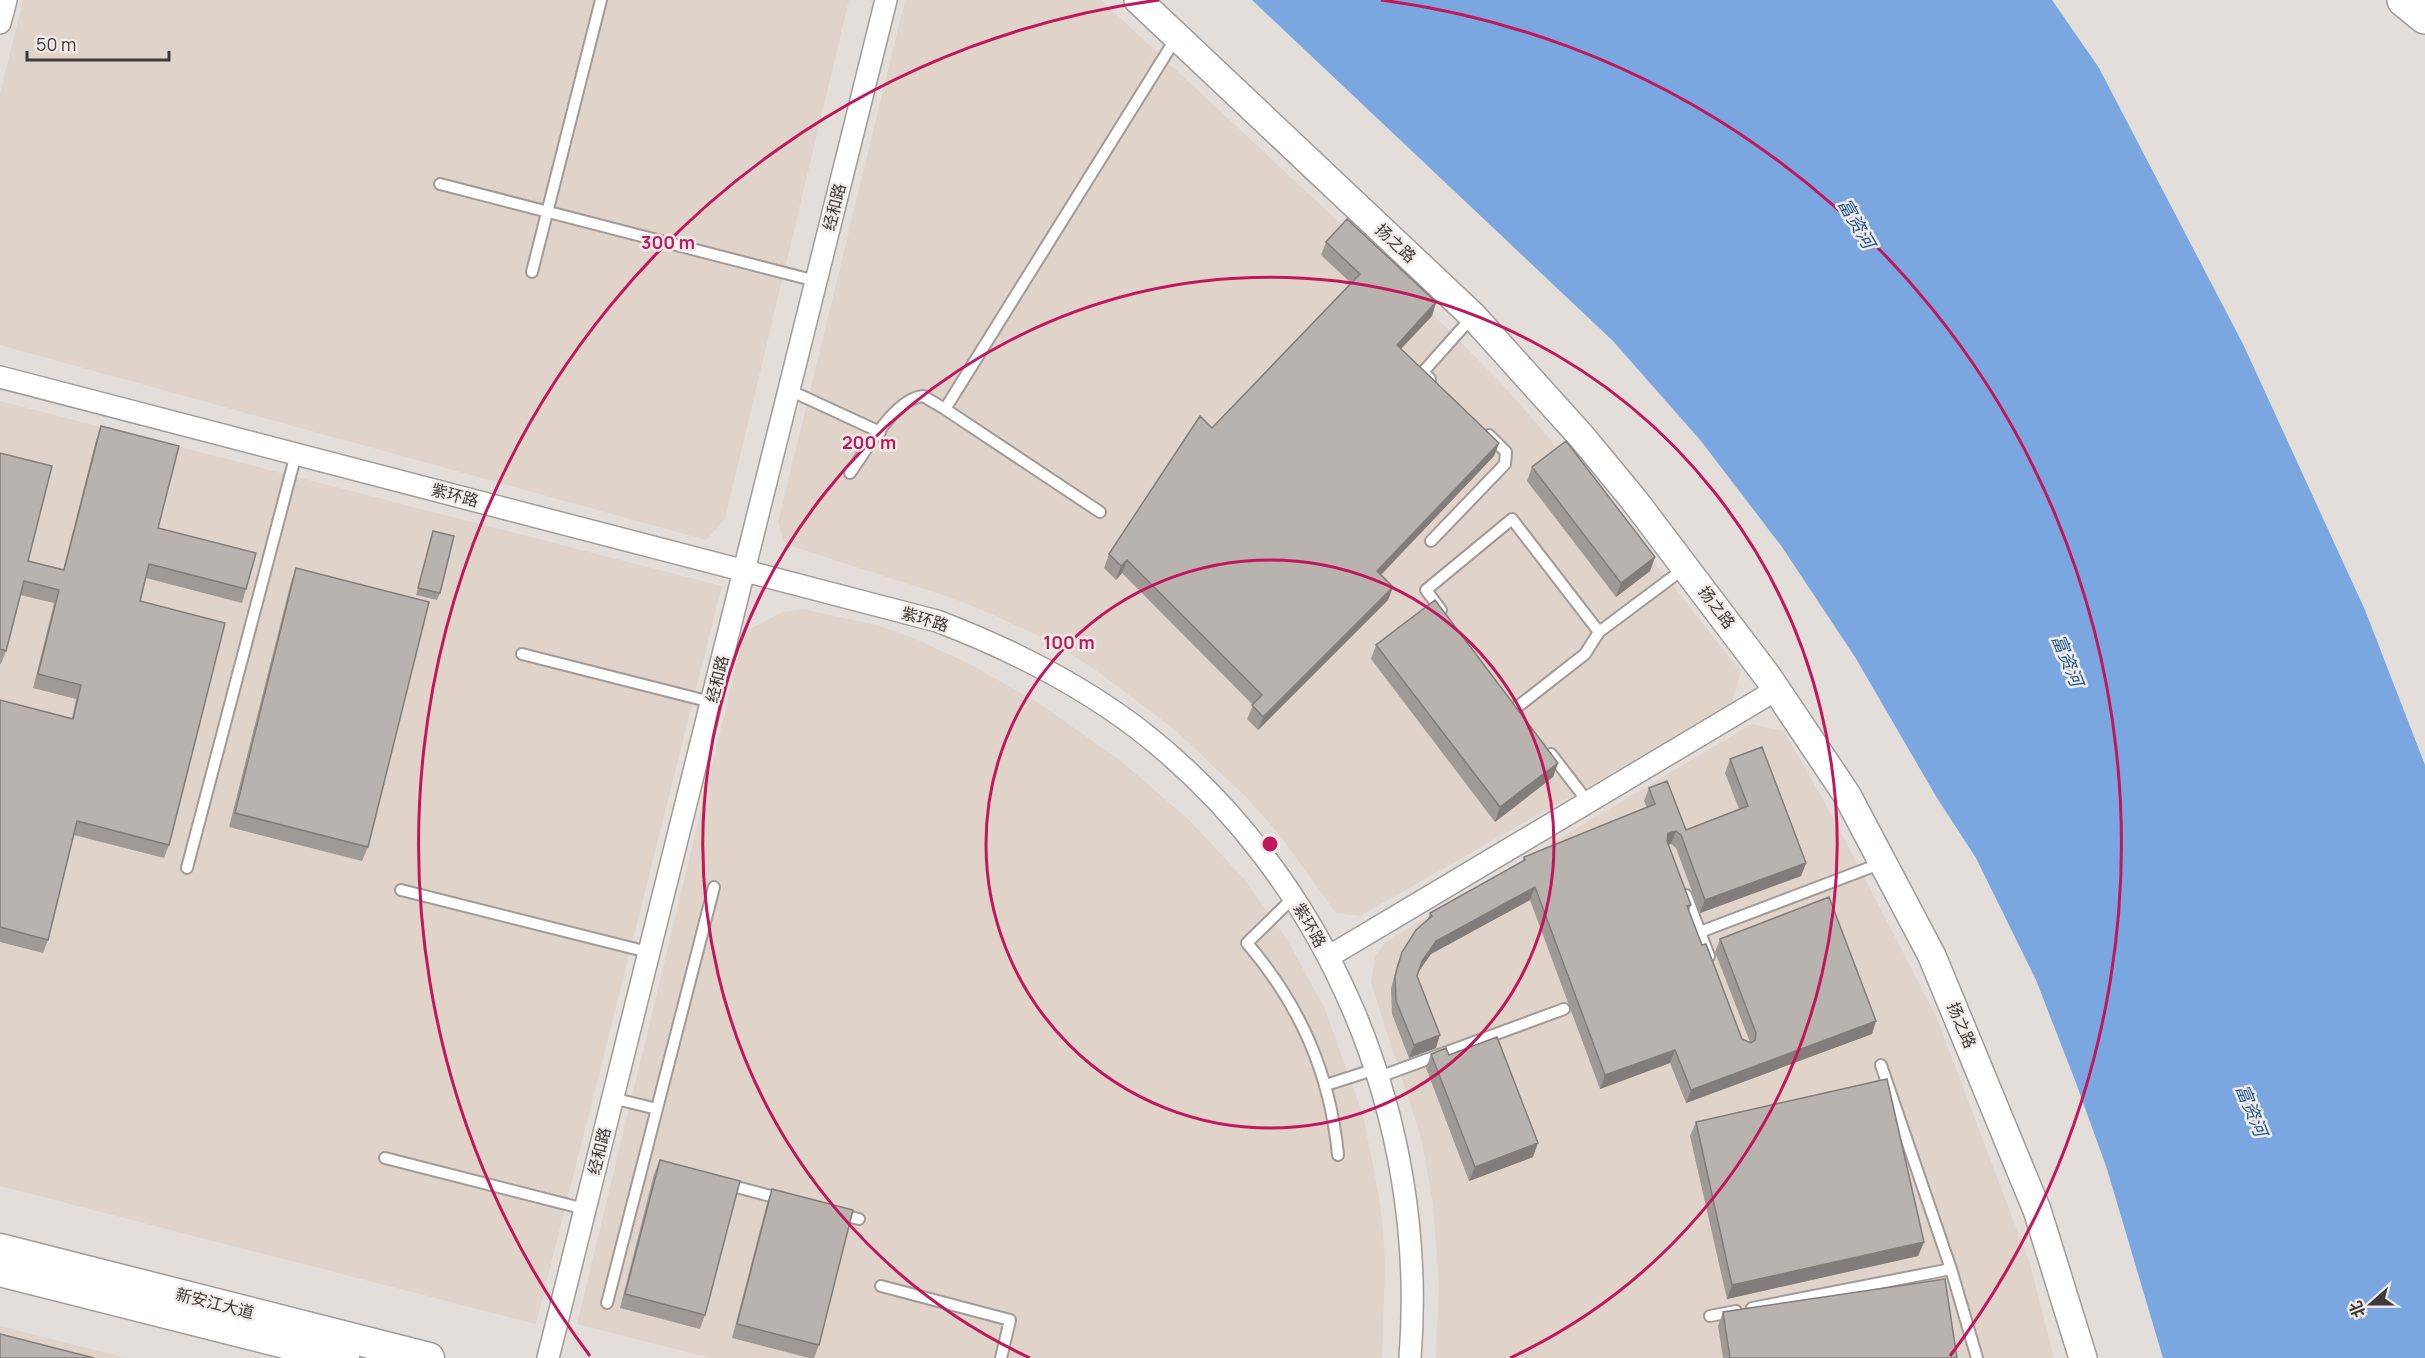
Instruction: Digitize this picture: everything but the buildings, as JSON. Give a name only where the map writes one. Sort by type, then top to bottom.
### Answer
[{"type":"highway","points":[[2404,0],[2425,17]]},
{"type":"main road","name":"新安江大道","points":[[0,1249],[429,1358]]},
{"type":"main road","name":"新安江大道","points":[[0,1271],[344,1358]]},
{"type":"street","points":[[0,23],[6,0]]},
{"type":"street","name":"经和路","points":[[548,1358],[886,0]]},
{"type":"street","name":"扬之路","points":[[1138,0],[1473,316],[1582,438],[1686,567],[1776,690],[1847,795],[1932,956],[2013,1149],[2058,1272],[2083,1358]]},
{"type":"street","name":"紫环路","points":[[0,376],[937,621],[1012,652],[1064,680],[1136,728],[1202,784],[1250,838],[1293,897],[1328,957],[1356,1013],[1378,1073],[1398,1148],[1408,1211],[1413,1283],[1410,1358]]},
{"type":"street","points":[[1328,957],[1776,690]]},
{"type":"lane","points":[[532,272],[601,0]]},
{"type":"lane","points":[[945,409],[1177,37]]},
{"type":"lane","points":[[440,184],[816,281]]},
{"type":"lane","points":[[1440,388],[1422,372],[1473,316]]},
{"type":"lane","points":[[789,390],[880,432]]},
{"type":"lane","points":[[850,473],[901,405],[915,397],[923,396],[1100,512]]},
{"type":"lane","points":[[1431,541],[1507,461],[1504,448],[1482,429]]},
{"type":"lane","points":[[187,868],[296,454]]},
{"type":"lane","points":[[1447,617],[1426,590],[1512,519],[1599,632]]},
{"type":"lane","points":[[1523,718],[1513,704],[1585,654],[1599,632],[1686,567]]},
{"type":"lane","points":[[522,654],[711,702]]},
{"type":"lane","points":[[1545,746],[1588,802]]},
{"type":"lane","points":[[1700,932],[1884,862]]},
{"type":"lane","points":[[1680,882],[1712,964]]},
{"type":"lane","points":[[607,1303],[714,887]]},
{"type":"lane","points":[[401,890],[648,952]]},
{"type":"lane","points":[[1293,897],[1247,943],[1264,963],[1295,1009],[1314,1050],[1326,1085],[1338,1155]]},
{"type":"lane","points":[[1326,1085],[1378,1073],[1564,1009]]},
{"type":"lane","points":[[1881,1065],[1951,1269],[1977,1358]]},
{"type":"lane","points":[[612,1098],[657,1110]]},
{"type":"lane","points":[[385,1158],[585,1209]]},
{"type":"lane","points":[[643,1163],[655,1166]]},
{"type":"lane","points":[[711,1181],[791,1201]]},
{"type":"lane","points":[[825,1210],[859,1219]]},
{"type":"lane","points":[[1710,1316],[1951,1269]]},
{"type":"lane","points":[[881,1286],[1010,1320],[1001,1358]]},
{"type":"shaded area","points":[[23,0],[849,0],[725,519],[706,540],[0,345],[0,94]]},
{"type":"shaded area","points":[[905,0],[1101,0],[1369,250],[1503,385],[1625,525],[1741,672],[1731,705],[1360,916],[1336,913],[1278,833],[1245,796],[1174,729],[1097,671],[1054,643],[955,599],[785,544],[778,523]]},
{"type":"shaded area","points":[[0,401],[722,586],[536,1324],[0,1186]]},
{"type":"shaded area","points":[[803,609],[876,625],[911,637],[970,664],[1040,704],[1121,761],[1188,819],[1244,879],[1288,941],[1324,1007],[1363,1115],[1383,1229],[1385,1267],[1382,1358],[710,1358],[577,1324],[744,632],[783,612]]},
{"type":"shaded area","points":[[1752,724],[1784,731],[1835,821],[1936,1016],[2030,1264],[2054,1358],[1436,1358],[1439,1287],[1433,1203],[1421,1137],[1371,983],[1375,956],[1386,941]]},
{"type":"shaded area","points":[[0,1326],[126,1358],[0,1358]]},
{"type":"water","name":"富资河","points":[[1252,0],[2052,0],[2099,68],[2244,346],[2365,610],[2425,765],[2425,1358],[2163,1358],[2107,1169],[2036,980],[1976,858],[1937,798],[1855,657],[1782,547],[1701,441],[1613,341]]}]
